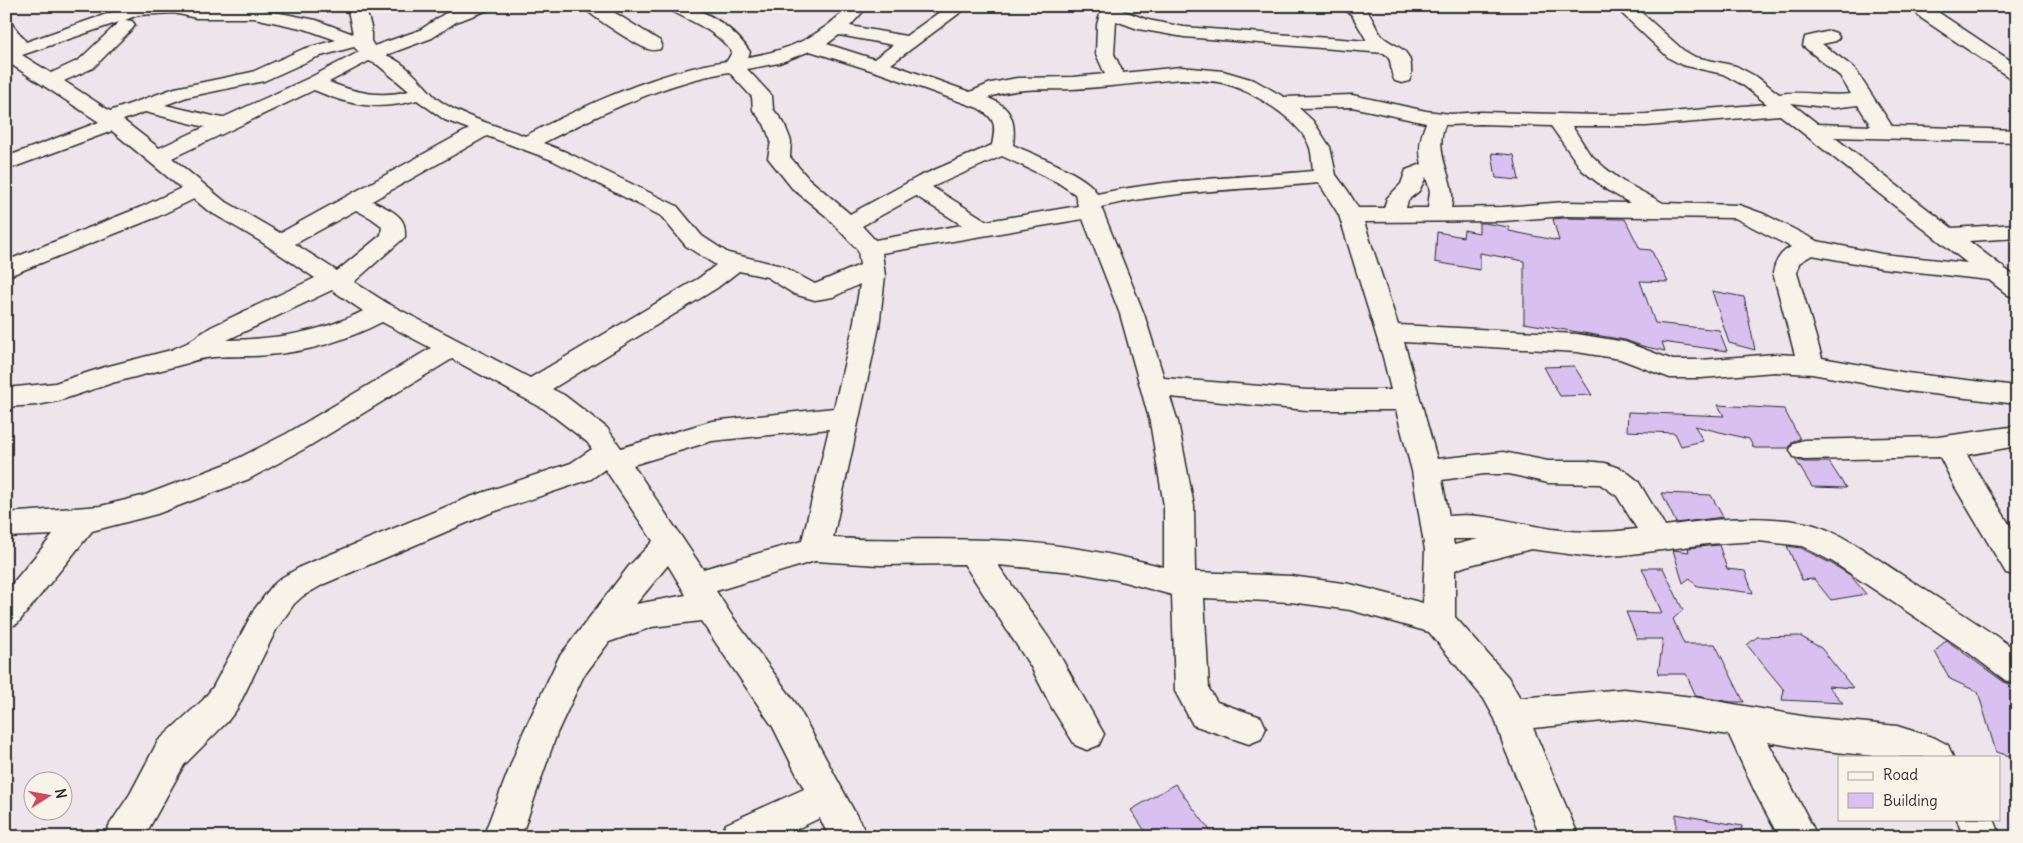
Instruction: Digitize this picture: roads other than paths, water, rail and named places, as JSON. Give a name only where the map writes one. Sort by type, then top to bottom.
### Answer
[{"type":"street","points":[[356,6],[363,46]]},
{"type":"street","points":[[6,164],[143,106],[206,85],[257,77],[310,53],[363,46],[426,34],[450,18],[482,6]]},
{"type":"street","points":[[592,6],[653,45]]},
{"type":"street","points":[[676,6],[731,38],[741,52],[734,66]]},
{"type":"street","points":[[527,143],[568,122],[666,81],[704,70],[772,59],[818,42],[859,6]]},
{"type":"street","points":[[876,66],[960,6]]},
{"type":"street","points":[[1349,6],[1359,12],[1375,39],[1398,54],[1401,61],[1402,77]]},
{"type":"street","points":[[1624,6],[1676,54],[1689,61],[1729,70],[1750,80],[2017,290]]},
{"type":"street","points":[[1919,6],[1927,14],[2017,74]]},
{"type":"street","points":[[15,55],[69,45],[144,12],[174,8],[196,13],[254,13],[310,24],[363,46],[411,81],[422,93],[452,116],[527,143],[583,167],[603,180],[668,211],[694,241],[720,259],[774,271],[803,289],[815,292],[824,290],[871,258],[983,228],[1090,207],[1122,195],[1206,184],[1264,182],[1325,176]]},
{"type":"street","points":[[1116,77],[1106,54],[1106,25],[1111,9],[1144,25],[1184,32],[1391,48]]},
{"type":"street","points":[[50,80],[86,64],[144,12]]},
{"type":"street","points":[[6,28],[15,55],[111,121],[215,205],[279,243],[382,311],[554,402],[597,435],[785,716],[849,837]]},
{"type":"street","points":[[835,29],[908,42]]},
{"type":"street","points":[[1830,37],[1812,41],[1812,46],[1847,72],[1885,132]]},
{"type":"street","points":[[810,45],[876,66],[996,110],[1004,119],[1005,131],[1002,148]]},
{"type":"street","points":[[157,157],[314,83],[363,46]]},
{"type":"street","points":[[734,66],[762,96],[763,110],[774,124],[781,141],[779,158],[785,167],[800,183],[848,225],[871,258],[873,276],[866,327],[815,549]]},
{"type":"street","points":[[970,99],[998,87],[1017,84],[1073,83],[1116,77],[1181,73],[1222,77],[1247,84],[1280,103],[1295,114],[1313,134],[1320,147],[1325,176],[1337,191],[1350,214],[1388,333],[1426,471],[1440,563],[1439,621]]},
{"type":"street","points":[[314,83],[343,95],[368,102],[395,101],[422,93]]},
{"type":"street","points":[[1280,103],[1352,101],[1438,118],[1598,121],[1646,120],[1781,104],[1794,97],[1833,102],[1863,98]]},
{"type":"street","points":[[143,106],[224,125]]},
{"type":"street","points":[[1438,118],[1432,128],[1429,142],[1433,169],[1440,185],[1442,198],[1438,214]]},
{"type":"street","points":[[1556,119],[1567,131],[1582,157],[1598,175],[1619,190],[1661,209]]},
{"type":"street","points":[[279,243],[316,224],[446,149],[486,129]]},
{"type":"street","points":[[1813,130],[2017,136]]},
{"type":"street","points":[[848,225],[916,187],[1002,148],[1064,177],[1085,191],[1132,314],[1164,422],[1179,506],[1192,691],[1205,714],[1249,728]]},
{"type":"street","points":[[1393,214],[1398,198],[1411,186],[1414,175],[1423,170],[1433,169]]},
{"type":"street","points":[[1608,181],[1614,193],[1629,209]]},
{"type":"street","points":[[916,187],[983,228]]},
{"type":"street","points":[[12,261],[149,212],[196,189]]},
{"type":"street","points":[[6,398],[37,396],[70,389],[114,374],[178,357],[196,349],[220,333],[336,281],[393,237],[393,224],[379,213],[354,201]]},
{"type":"street","points":[[1350,214],[1438,214],[1629,209],[1739,212],[1810,246],[1882,261],[1995,273]]},
{"type":"street","points":[[1948,236],[2017,231]]},
{"type":"street","points":[[1810,246],[1793,255],[1786,263],[1785,273],[1812,365]]},
{"type":"street","points":[[532,389],[708,283],[734,263]]},
{"type":"street","points":[[196,349],[230,349],[311,341],[358,325],[382,311]]},
{"type":"street","points":[[1388,333],[1577,343],[1625,351],[1670,369],[1701,369],[1775,363],[1812,365],[1907,382],[2017,395]]},
{"type":"street","points":[[6,524],[53,524],[101,518],[147,506],[239,471],[296,441],[451,348]]},
{"type":"street","points":[[1153,386],[1307,400],[1407,400]]},
{"type":"street","points":[[123,837],[143,806],[171,753],[215,711],[233,683],[249,648],[265,620],[283,595],[292,587],[313,575],[480,505],[581,471],[611,456],[712,431],[846,417]]},
{"type":"street","points":[[1804,450],[1948,446],[2017,436]]},
{"type":"street","points":[[1948,446],[2017,564]]},
{"type":"street","points":[[1426,471],[1502,463],[1546,472],[1590,471],[1606,473],[1621,482],[1633,495],[1657,538]]},
{"type":"street","points":[[6,614],[83,520]]},
{"type":"street","points":[[1436,529],[1480,527],[1533,538],[1591,545],[1707,532],[1759,529],[1807,534],[1844,552],[1982,643],[2017,670]]},
{"type":"street","points":[[1440,563],[1462,555],[1533,538]]},
{"type":"street","points":[[502,837],[540,733],[571,667],[640,575],[670,543]]},
{"type":"street","points":[[597,632],[625,620],[672,609],[703,596],[717,577],[815,549],[879,553],[972,552],[1073,560],[1117,567],[1183,584],[1291,589],[1350,597],[1439,621],[1496,688],[1511,714],[1522,747],[1560,837]]},
{"type":"street","points":[[972,552],[1043,657],[1064,697],[1087,734]]},
{"type":"street","points":[[1511,714],[1624,704],[1693,713],[1807,733],[1896,742],[1923,750],[1933,756]]},
{"type":"street","points":[[1740,721],[1768,780],[1799,837]]},
{"type":"street","points":[[739,837],[828,796]]},
{"type":"street","points":[[1975,820],[1982,837]]}]
